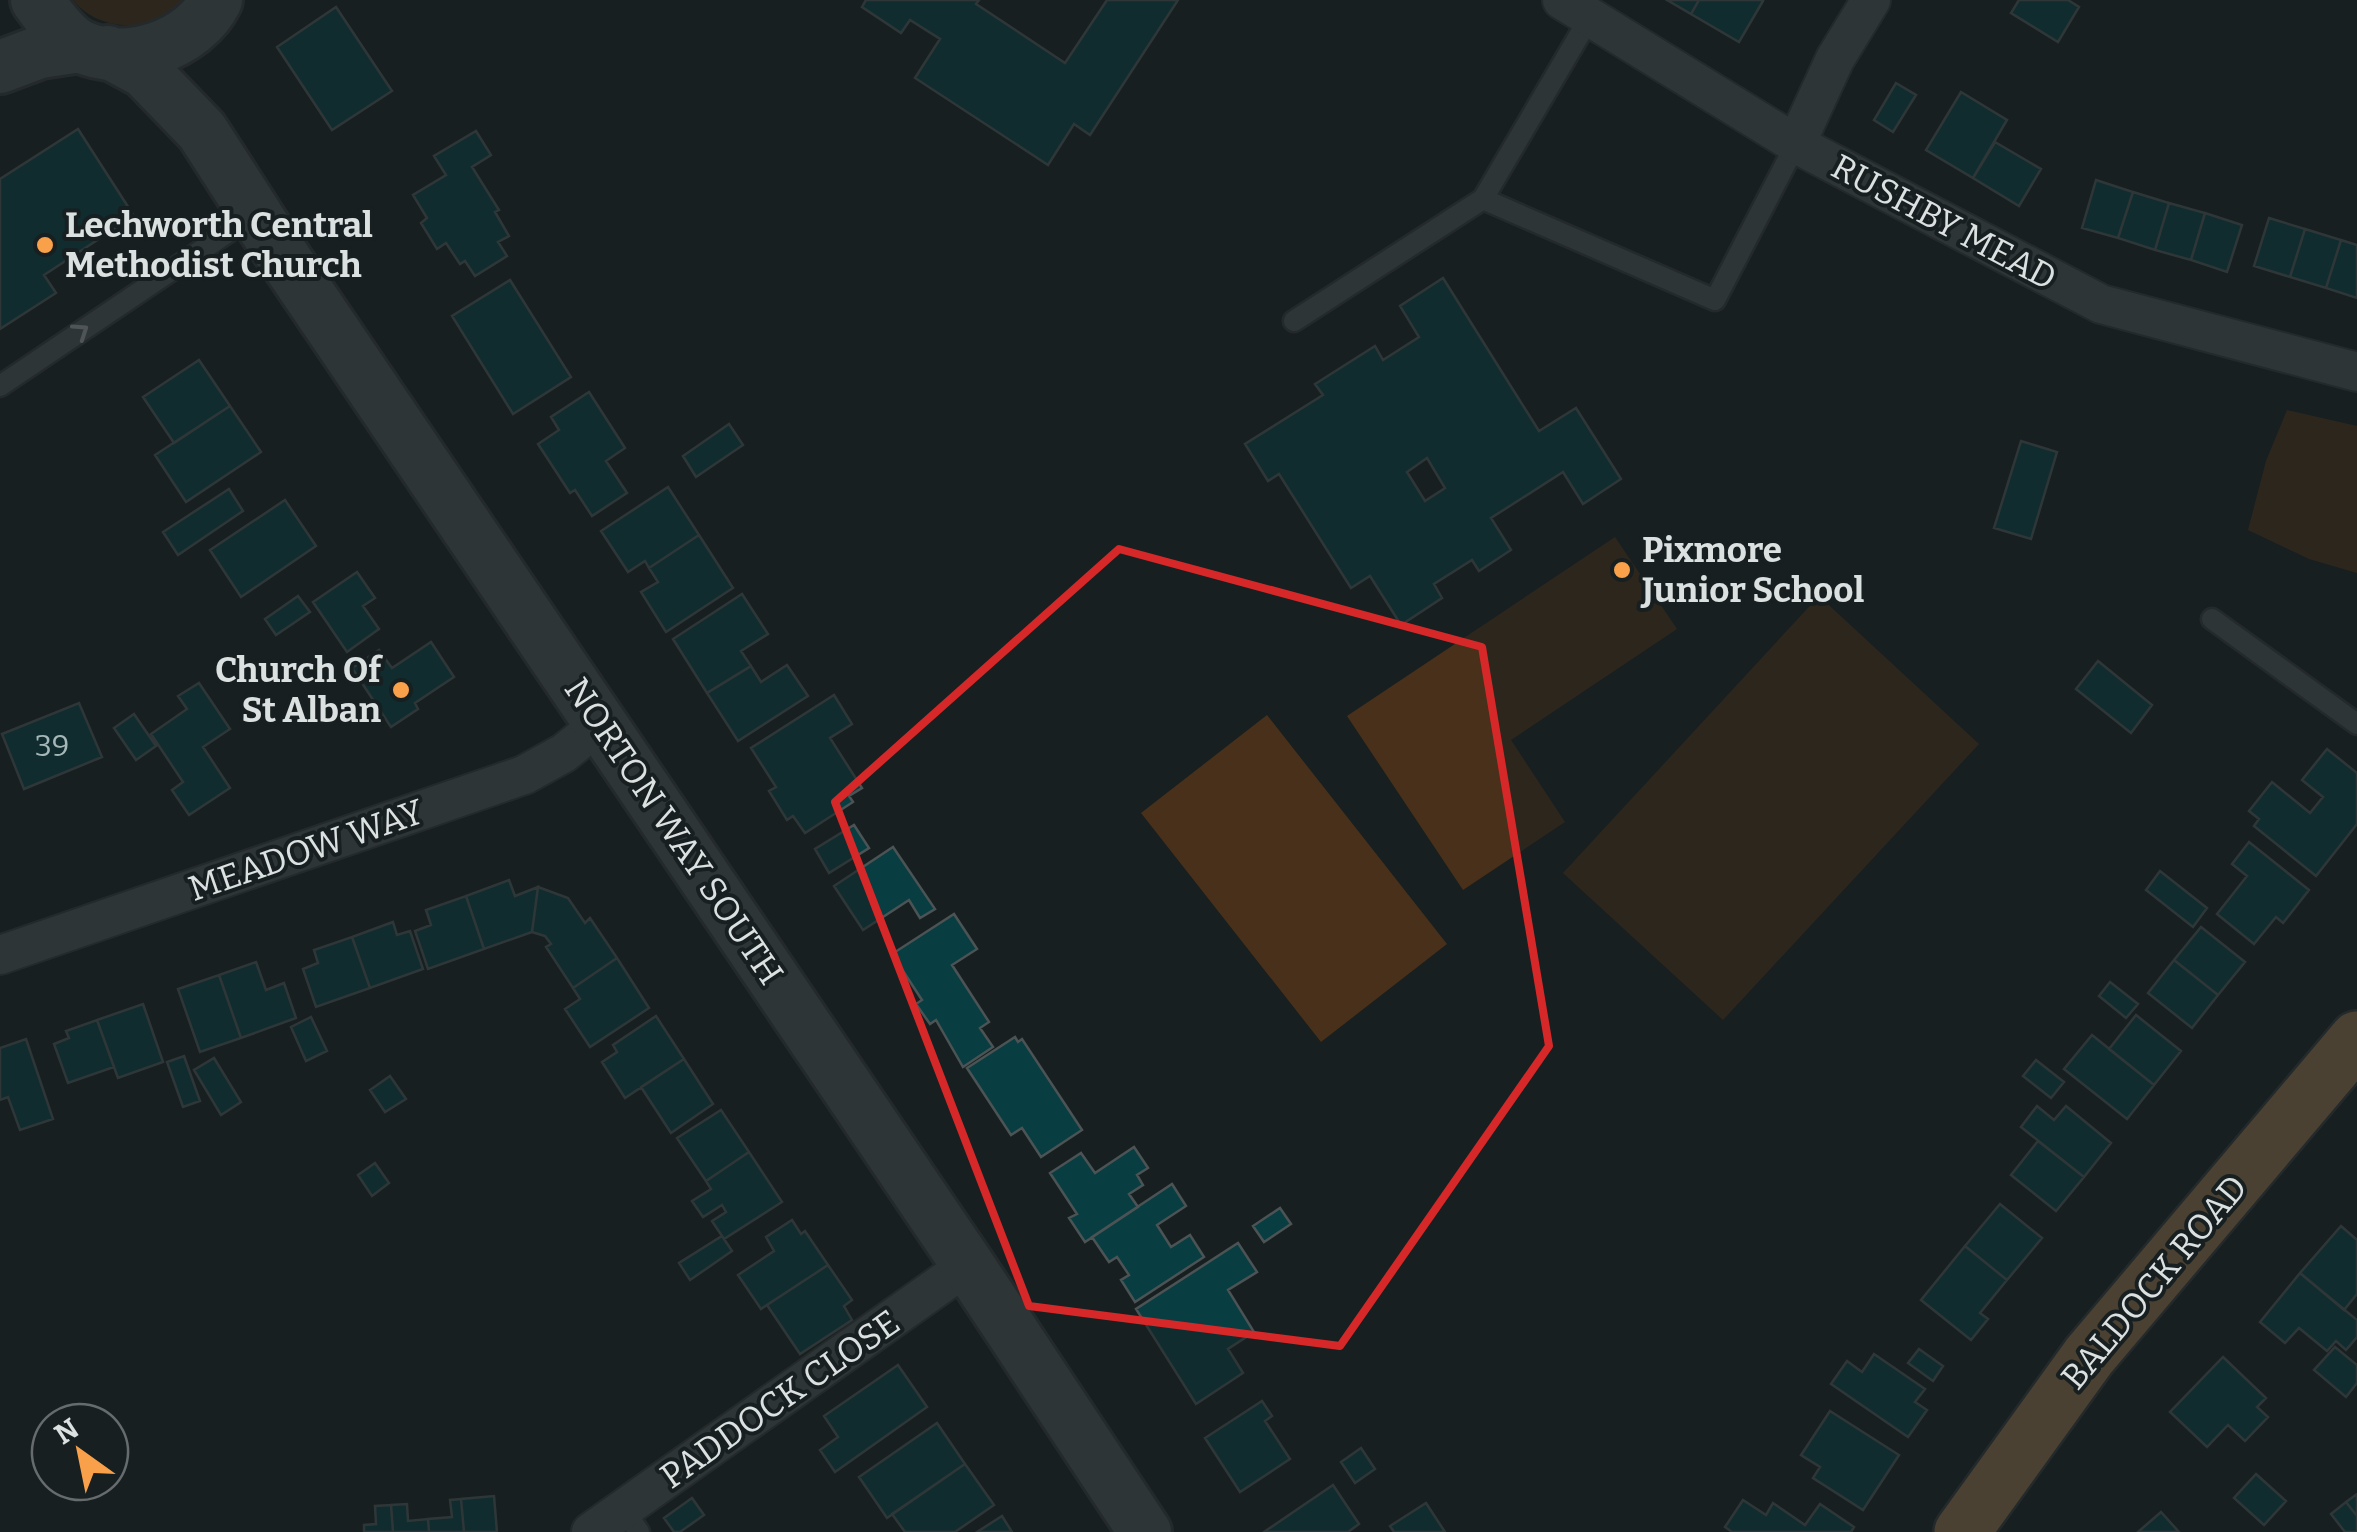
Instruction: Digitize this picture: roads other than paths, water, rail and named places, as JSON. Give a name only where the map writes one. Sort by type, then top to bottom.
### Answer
[{"type":"main road","name":"BALDOCK ROAD","points":[[1962,1532],[2089,1356],[2357,1039]]},
{"type":"street","points":[[0,41],[20,0]]},
{"type":"street","name":"NORTON WAY SOUTH","points":[[37,0],[56,25],[145,72],[202,131],[1145,1532]]},
{"type":"street","points":[[1796,144],[1835,59],[1871,0]]},
{"type":"street","name":"RUSHBY MEAD","points":[[1576,8],[1796,144],[2101,304],[2357,372]]},
{"type":"street","points":[[0,66],[40,52],[94,48],[138,53],[166,46],[209,11]]},
{"type":"street","name":"NORTON WAY SOUTH","points":[[202,131],[192,64],[209,11]]},
{"type":"street","name":"MEADOW WAY","points":[[0,954],[524,775],[564,752],[602,723]]},
{"type":"street","name":"PADDOCK CLOSE","points":[[591,1532],[632,1521],[968,1264]]},
{"type":"lane","points":[[1294,321],[1483,199],[1576,8]]},
{"type":"lane","points":[[1483,199],[1716,300],[1796,144]]},
{"type":"lane","points":[[0,386],[256,214]]},
{"type":"lane","points":[[2212,619],[2357,724]]},
{"type":"place","name":"Lechworth Central Methodist Church","points":[[45,245]]},
{"type":"place","name":"Pixmore Junior School","points":[[1622,570]]},
{"type":"place","name":"Church Of St Alban","points":[[401,690]]}]
